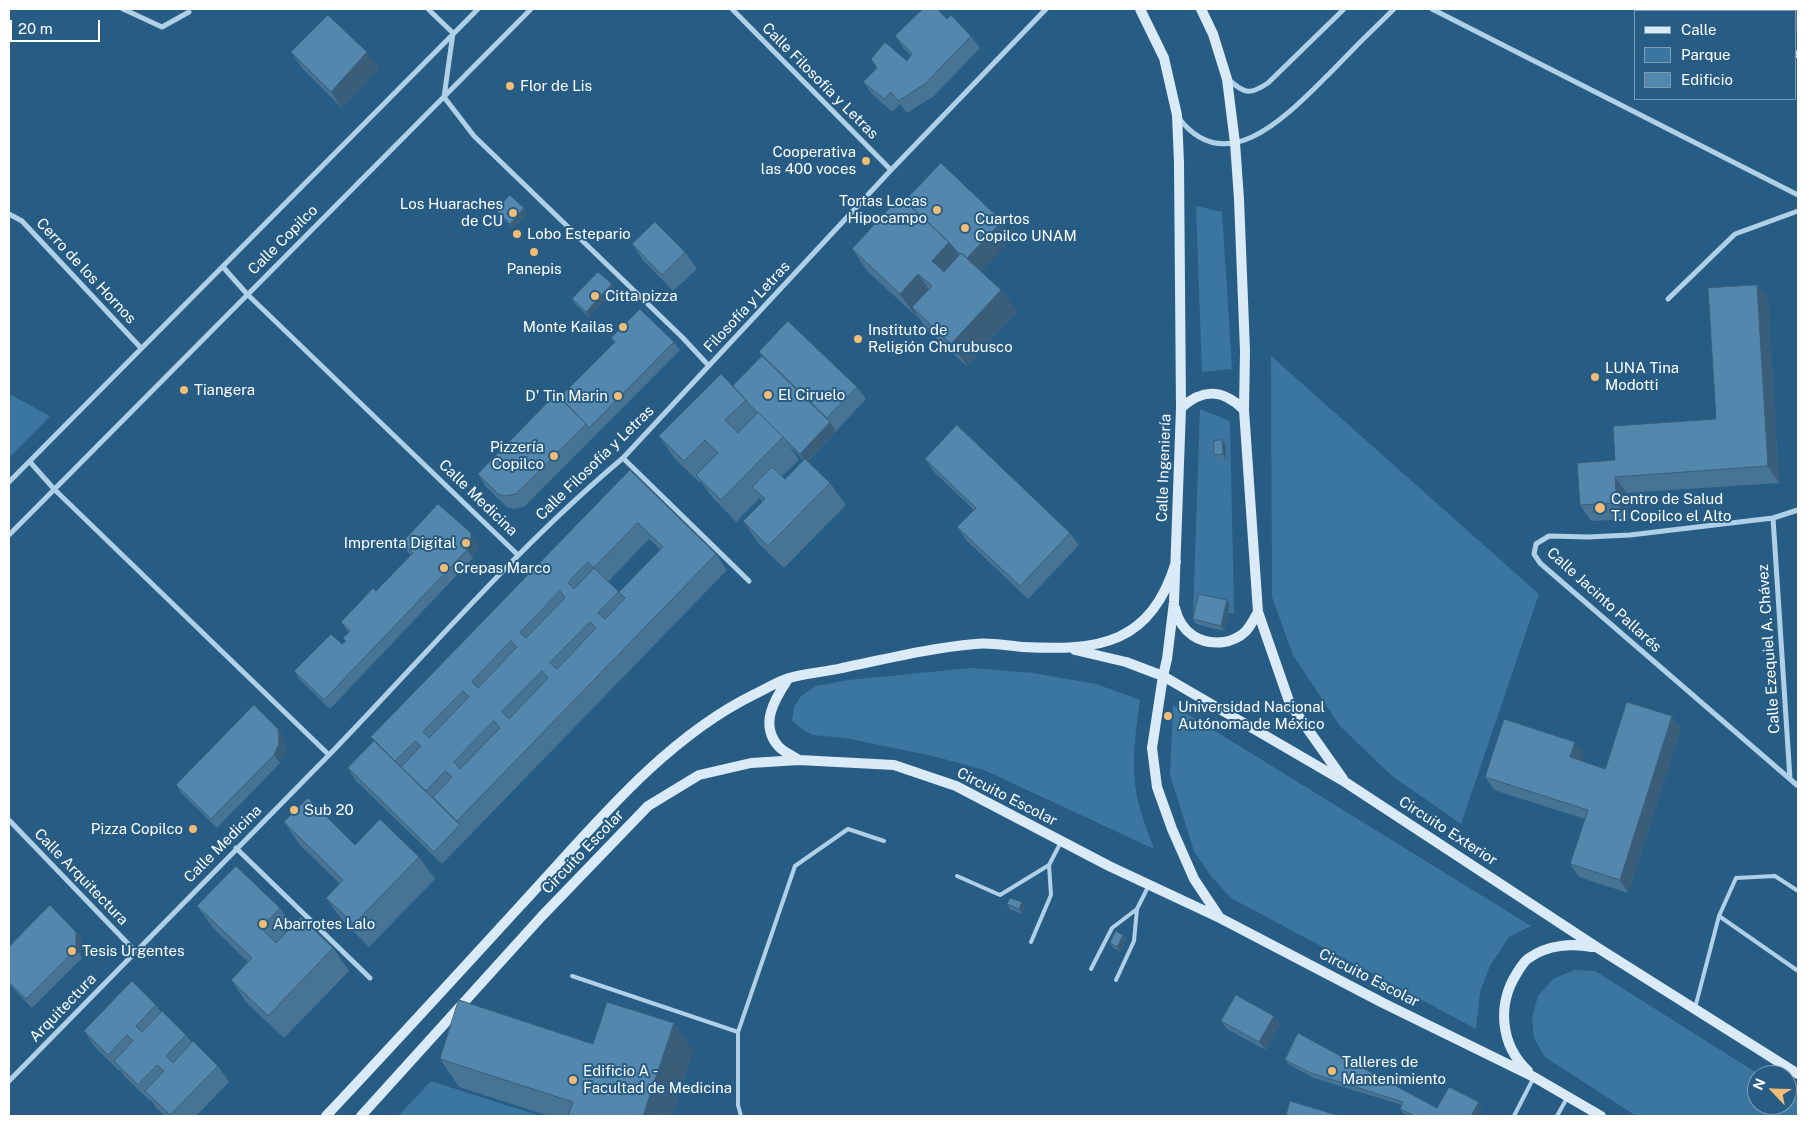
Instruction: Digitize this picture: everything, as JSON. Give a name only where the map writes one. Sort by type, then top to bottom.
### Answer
[{"type":"street","points":[[123,9],[162,27],[189,12]]},
{"type":"street","points":[[428,9],[453,33],[444,96]]},
{"type":"street","name":"Calle Copilco","points":[[9,482],[478,9]]},
{"type":"street","name":"Calle Copilco","points":[[9,535],[530,9]]},
{"type":"street","name":"Calle Filosofía y Letras","points":[[732,9],[891,170]]},
{"type":"street","name":"Filosofía y Letras","points":[[444,96],[474,136],[676,331],[709,366],[891,170],[1046,9]]},
{"type":"street","name":"Calle Ingeniería","points":[[1140,9],[1164,58],[1177,115],[1179,163],[1181,408],[1176,562],[1174,602],[1167,659],[1152,748],[1157,787],[1172,829],[1194,879],[1220,918]]},
{"type":"street","points":[[1201,9],[1213,34],[1227,79],[1235,143],[1245,351],[1244,410],[1258,612],[1290,704],[1345,782]]},
{"type":"street","points":[[1227,79],[1240,90],[1256,91],[1268,83],[1344,9]]},
{"type":"street","points":[[1177,115],[1188,130],[1201,138],[1217,143],[1235,143],[1252,138],[1268,129],[1289,113],[1394,9]]},
{"type":"street","points":[[1432,9],[1798,195]]},
{"type":"street","points":[[1668,299],[1735,234],[1798,211]]},
{"type":"street","name":"Cerro de los Hornos","points":[[9,214],[22,221],[141,348]]},
{"type":"street","name":"Calle Medicina","points":[[135,951],[329,755],[518,555],[247,294],[223,267]]},
{"type":"street","name":"Calle Filosofía y Letras","points":[[518,555],[578,496],[623,458],[709,366]]},
{"type":"street","points":[[1181,408],[1190,400],[1201,395],[1213,394],[1230,398],[1244,410]]},
{"type":"street","points":[[623,458],[749,581]]},
{"type":"street","points":[[30,462],[54,489],[329,755]]},
{"type":"street","name":"Calle Jacinto Pallarés","points":[[1798,510],[1773,518],[1630,536],[1550,536],[1536,544],[1534,554],[1540,563],[1798,786]]},
{"type":"street","name":"Calle Ezequiel A. Chávez","points":[[1773,518],[1790,779]]},
{"type":"street","points":[[1065,648],[1101,644],[1118,637],[1134,627],[1149,614],[1161,598],[1170,581],[1176,562]]},
{"type":"street","points":[[1174,602],[1177,617],[1184,629],[1198,640],[1212,643],[1231,641],[1245,633],[1258,612]]},
{"type":"street","name":"Circuito Escolar","points":[[326,1116],[631,785],[702,724],[739,702],[788,678],[947,646],[984,643],[1022,647],[1065,648]]},
{"type":"street","name":"Circuito Exterior","points":[[1065,648],[1126,662],[1163,676],[1345,782],[1598,948],[1798,1074]]},
{"type":"street","points":[[788,678],[774,700],[769,714],[770,732],[780,748],[799,760]]},
{"type":"street","name":"Circuito Escolar","points":[[361,1116],[542,916],[648,806],[699,775],[751,763],[799,760],[894,765],[956,786],[1149,885],[1220,918],[1383,1003],[1534,1077],[1601,1116]]},
{"type":"street","name":"Calle Arquitectura","points":[[9,820],[135,951]]},
{"type":"street","points":[[236,848],[370,978]]},
{"type":"street","points":[[1534,1077],[1521,1065],[1511,1050],[1506,1034],[1503,1016],[1511,982],[1528,958],[1544,951],[1562,946],[1580,945],[1598,948]]},
{"type":"street","name":"Arquitectura","points":[[9,1081],[135,951]]},
{"type":"lane","points":[[741,1116],[738,1105],[738,1032],[795,866],[848,829],[884,841]]},
{"type":"lane","points":[[957,876],[1000,895],[1049,865],[1062,841]]},
{"type":"lane","points":[[1031,942],[1051,895],[1049,865]]},
{"type":"lane","points":[[1695,1010],[1719,916],[1736,878],[1775,876],[1798,892]]},
{"type":"lane","points":[[1116,980],[1134,941],[1137,909],[1149,885]]},
{"type":"lane","points":[[1091,969],[1112,928],[1137,909]]},
{"type":"lane","points":[[1719,916],[1798,971]]},
{"type":"lane","points":[[572,976],[738,1032]]},
{"type":"lane","points":[[1514,1116],[1534,1077]]},
{"type":"lane","points":[[1557,1116],[1568,1096]]},
{"type":"green space","points":[[1196,206],[1222,212],[1232,369],[1202,372]]},
{"type":"green space","points":[[1271,356],[1539,594],[1461,824],[1392,776],[1340,726],[1293,655],[1272,597]]},
{"type":"green space","points":[[9,394],[50,416],[9,458]]},
{"type":"green space","points":[[1200,409],[1230,421],[1234,613],[1193,614]]},
{"type":"green space","points":[[971,668],[1033,673],[1096,684],[1140,700],[1135,739],[1134,766],[1136,792],[1154,849],[984,770],[933,756],[845,738],[812,735],[792,720],[794,707],[801,696],[816,686],[849,680]]},
{"type":"green space","points":[[1173,705],[1531,926],[1509,937],[1490,966],[1480,992],[1476,1029],[1231,898],[1211,876],[1194,851],[1170,775]]},
{"type":"green space","points":[[1574,970],[1595,971],[1747,1067],[1747,1115],[1797,1115],[1797,1098],[1798,1116],[1636,1116],[1545,1057],[1534,1038],[1532,1018],[1538,996],[1553,979]]},
{"type":"green space","points":[[431,1081],[540,1116],[398,1116]]},
{"type":"building","points":[[923,9],[937,9],[947,19],[951,15],[971,36],[925,84],[898,101],[891,92],[884,99],[863,82],[877,68],[871,59],[885,42],[907,61],[912,54],[895,36]]},
{"type":"building","points":[[1798,9],[1798,33],[1797,10],[1781,10]]},
{"type":"building","points":[[328,15],[367,52],[331,92],[291,52]]},
{"type":"building","name":"Cuartos Copilco UNAM","points":[[941,163],[1002,221],[967,258],[960,254],[905,201]]},
{"type":"building","name":"Los Huaraches de CU","points":[[510,195],[524,208],[510,224],[496,210]]},
{"type":"building","points":[[900,197],[949,242],[932,261],[944,272],[961,253],[1001,290],[951,344],[912,307],[932,286],[918,274],[900,294],[852,249]]},
{"type":"building","points":[[655,222],[685,252],[662,275],[632,244]]},
{"type":"building","name":"Citta pizza","points":[[598,272],[612,284],[586,312],[572,299]]},
{"type":"building","points":[[1757,285],[1768,466],[1615,477],[1617,503],[1580,505],[1577,463],[1615,460],[1613,426],[1716,419],[1708,288]]},
{"type":"building","points":[[640,309],[674,342],[589,428],[560,397],[615,342],[611,338]]},
{"type":"building","points":[[788,321],[857,387],[827,418],[759,352]]},
{"type":"building","points":[[762,356],[830,422],[800,454],[733,386]]},
{"type":"building","points":[[721,374],[746,400],[725,420],[738,433],[758,412],[783,437],[721,500],[696,475],[718,453],[705,440],[684,461],[659,436]]},
{"type":"building","points":[[556,394],[586,424],[516,494],[505,496],[498,494],[478,474]]},
{"type":"building","points":[[957,425],[1070,533],[1020,586],[957,527],[976,508],[925,459]]},
{"type":"building","points":[[1222,440],[1223,454],[1214,455],[1214,441]]},
{"type":"building","points":[[805,459],[830,483],[768,546],[743,521],[765,499],[752,487],[772,467],[785,479]]},
{"type":"building","points":[[630,470],[716,554],[457,821],[433,797],[452,777],[445,771],[426,791],[401,767],[421,746],[415,741],[395,761],[371,737]],"holes":[[[638,523],[663,547],[619,592],[594,568]],[[588,562],[594,568],[574,589],[568,583]],[[560,591],[565,598],[526,638],[520,633]],[[619,592],[625,598],[605,619],[598,613]],[[590,622],[596,628],[557,669],[550,663]],[[511,641],[517,647],[478,688],[472,682]],[[542,671],[548,678],[509,719],[502,712]],[[463,691],[469,697],[429,738],[423,732]],[[494,721],[500,728],[460,769],[454,762]]]},
{"type":"building","points":[[438,504],[471,533],[471,542],[467,550],[324,700],[294,671],[331,634],[342,644],[346,641],[343,638],[350,631],[341,622],[373,588],[376,591],[413,553],[402,543]]},
{"type":"building","points":[[1199,594],[1227,600],[1221,626],[1193,619]]},
{"type":"building","points":[[1627,702],[1672,716],[1620,880],[1570,864],[1588,810],[1485,777],[1504,719],[1575,742],[1570,757],[1605,769]]},
{"type":"building","points":[[254,705],[278,729],[279,744],[274,755],[211,819],[176,785]]},
{"type":"building","points":[[374,741],[460,825],[434,852],[348,768]]},
{"type":"building","points":[[308,798],[355,845],[380,819],[419,857],[354,924],[326,898],[343,880],[284,822]]},
{"type":"building","points":[[236,866],[280,908],[261,928],[276,943],[301,917],[333,948],[268,1016],[231,980],[252,958],[197,906]]},
{"type":"building","points":[[1010,898],[1022,902],[1019,909],[1007,904]]},
{"type":"building","points":[[50,905],[76,932],[76,949],[26,999],[9,982],[9,947]]},
{"type":"building","points":[[1116,931],[1123,935],[1117,947],[1110,943]]},
{"type":"building","points":[[132,981],[156,1005],[136,1026],[142,1032],[162,1011],[186,1035],[166,1056],[173,1063],[193,1041],[218,1066],[170,1115],[145,1091],[164,1071],[157,1065],[138,1085],[114,1061],[133,1041],[127,1035],[108,1055],[84,1031]]},
{"type":"building","points":[[1236,995],[1274,1016],[1259,1042],[1221,1021]]},
{"type":"building","points":[[459,1000],[593,1044],[607,1002],[674,1023],[643,1116],[568,1116],[573,1102],[440,1059]]},
{"type":"building","name":"Talleres de Mantenimiento","points":[[1298,1033],[1437,1108],[1449,1087],[1479,1102],[1471,1116],[1415,1116],[1400,1109],[1403,1102],[1311,1073],[1285,1060]]},
{"type":"building","points":[[1290,1101],[1340,1116],[1286,1116]]},
{"type":"place","name":"Flor de Lis","points":[[510,86]]},
{"type":"place","name":"Cooperativa las 400 voces","points":[[866,161]]},
{"type":"place","name":"Tortas Locas Hipocampo","points":[[937,210]]},
{"type":"place","name":"Los Huaraches de CU","points":[[513,213]]},
{"type":"place","name":"Cuartos Copilco UNAM","points":[[965,228]]},
{"type":"place","name":"Lobo Estepario","points":[[517,234]]},
{"type":"place","name":"Panepis","points":[[534,252]]},
{"type":"place","name":"Citta pizza","points":[[595,296]]},
{"type":"place","name":"Monte Kailas","points":[[623,327]]},
{"type":"place","name":"Instituto de Religión Churubusco","points":[[858,339]]},
{"type":"place","name":"LUNA Tina Modotti","points":[[1595,377]]},
{"type":"place","name":"Tiangera","points":[[184,390]]},
{"type":"place","name":"El Ciruelo","points":[[768,395]]},
{"type":"place","name":"D' Tin Marin","points":[[618,396]]},
{"type":"place","name":"Pizzería Copilco","points":[[554,456]]},
{"type":"place","name":"Centro de Salud T.I Copilco el Alto","points":[[1600,508]]},
{"type":"place","name":"Imprenta Digital","points":[[466,543]]},
{"type":"place","name":"Crepas Marco","points":[[444,568]]},
{"type":"place","name":"Universidad Nacional Autónoma de México","points":[[1168,716]]},
{"type":"place","name":"Sub 20","points":[[294,810]]},
{"type":"place","name":"Pizza Copilco","points":[[193,829]]},
{"type":"place","name":"Abarrotes Lalo","points":[[263,924]]},
{"type":"place","name":"Tesis Urgentes","points":[[72,951]]},
{"type":"place","name":"Talleres de Mantenimiento","points":[[1332,1071]]},
{"type":"place","name":"Edificio A - Facultad de Medicina","points":[[573,1080]]}]
